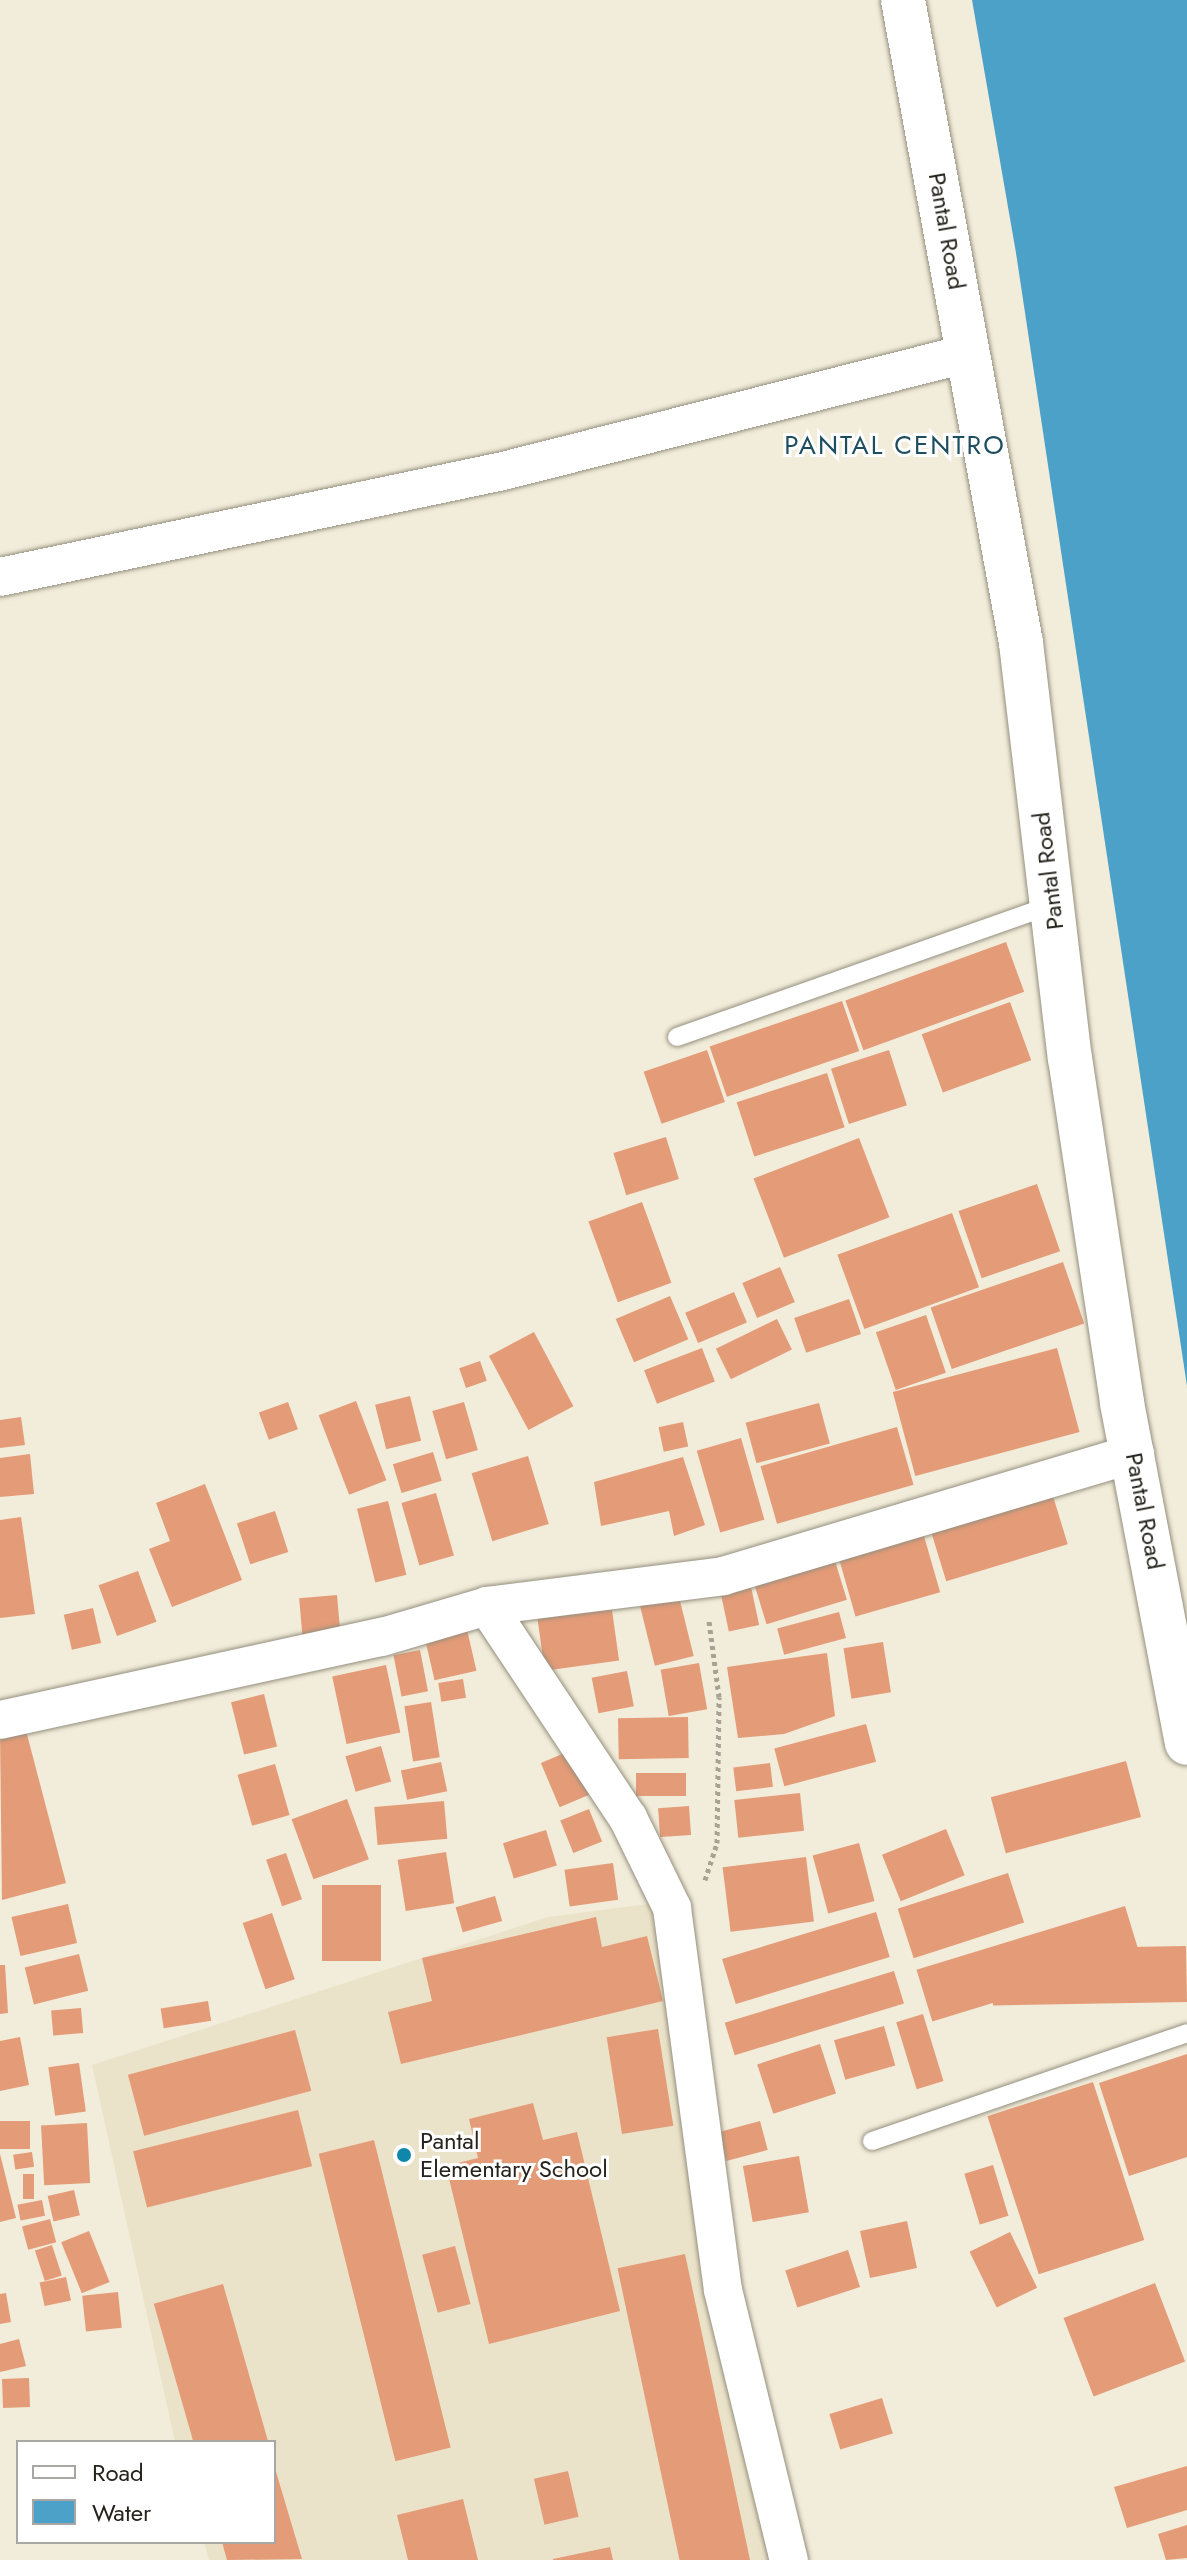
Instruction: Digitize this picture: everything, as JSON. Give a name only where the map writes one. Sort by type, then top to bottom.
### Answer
[{"type":"street","name":"Pantal Road","points":[[903,0],[1021,643],[1052,905],[1135,1453],[1187,1743]]},
{"type":"street","points":[[0,577],[503,471],[969,353]]},
{"type":"street","points":[[0,1720],[382,1637],[487,1606],[723,1576],[1135,1453]]},
{"type":"street","points":[[487,1606],[628,1818],[672,1908],[723,2290],[789,2560]]},
{"type":"lane","points":[[677,1037],[1052,905]]},
{"type":"lane","points":[[872,2141],[1187,2033]]},
{"type":"path","points":[[672,1908],[702,1889],[717,1843],[719,1697],[707,1630],[723,1576]]},
{"type":"shaded area","name":"Pantal Elementary School","points":[[656,1903],[785,2560],[209,2560],[205,2544],[276,2544],[276,2440],[175,2440],[92,2065],[548,1917]]},
{"type":"water","points":[[972,0],[1187,0],[1187,1386],[1016,253]]},
{"type":"building","points":[[1006,942],[1024,992],[863,1050],[845,1000]]},
{"type":"building","points":[[842,1001],[859,1051],[727,1097],[710,1047]]},
{"type":"building","points":[[1010,1002],[1031,1060],[943,1092],[922,1034]]},
{"type":"building","points":[[707,1050],[725,1102],[662,1124],[644,1072]]},
{"type":"building","points":[[889,1050],[907,1105],[849,1124],[831,1069]]},
{"type":"building","points":[[827,1073],[845,1127],[754,1157],[737,1102]]},
{"type":"building","points":[[666,1137],[679,1179],[626,1195],[613,1153]]},
{"type":"building","points":[[859,1138],[889,1217],[784,1258],[754,1178]]},
{"type":"building","points":[[1037,1184],[1060,1251],[982,1278],[959,1211]]},
{"type":"building","points":[[642,1202],[671,1283],[618,1302],[588,1221]]},
{"type":"building","points":[[952,1213],[979,1287],[864,1329],[837,1255]]},
{"type":"building","points":[[1063,1262],[1084,1323],[952,1369],[931,1308]]},
{"type":"building","points":[[780,1267],[795,1302],[757,1318],[742,1283]]},
{"type":"building","points":[[734,1292],[747,1322],[698,1343],[685,1313]]},
{"type":"building","points":[[670,1296],[688,1339],[634,1362],[616,1319]]},
{"type":"building","points":[[849,1299],[861,1334],[806,1353],[794,1318]]},
{"type":"building","points":[[926,1315],[946,1373],[896,1390],[876,1332]]},
{"type":"building","points":[[777,1319],[792,1350],[731,1379],[716,1349]]},
{"type":"building","points":[[534,1332],[573,1406],[528,1430],[489,1356]]},
{"type":"building","points":[[702,1348],[715,1382],[657,1404],[644,1370]]},
{"type":"building","points":[[1057,1348],[1080,1432],[915,1476],[893,1392]]},
{"type":"building","points":[[480,1361],[487,1381],[466,1388],[459,1368]]},
{"type":"building","points":[[410,1396],[421,1441],[386,1449],[375,1405]]},
{"type":"building","points":[[356,1401],[386,1480],[349,1495],[319,1415]]},
{"type":"building","points":[[288,1402],[298,1429],[269,1440],[259,1413]]},
{"type":"building","points":[[464,1402],[478,1450],[446,1459],[432,1411]]},
{"type":"building","points":[[819,1403],[830,1444],[756,1463],[746,1423]]},
{"type":"building","points":[[21,1417],[25,1445],[0,1448],[0,1420]]},
{"type":"building","points":[[683,1422],[688,1446],[664,1452],[659,1427]]},
{"type":"building","points":[[897,1427],[914,1485],[777,1524],[761,1466]]},
{"type":"building","points":[[741,1438],[764,1520],[720,1532],[697,1451]]},
{"type":"building","points":[[433,1452],[442,1481],[402,1493],[393,1464]]},
{"type":"building","points":[[30,1454],[34,1494],[0,1497],[0,1458]]},
{"type":"building","points":[[528,1456],[549,1524],[492,1541],[472,1473]]},
{"type":"building","points":[[683,1457],[705,1525],[674,1536],[669,1511],[601,1526],[594,1482]]},
{"type":"building","points":[[1049,1483],[1068,1544],[946,1581],[928,1520]]},
{"type":"building","points":[[205,1484],[242,1580],[172,1607],[149,1549],[170,1541],[156,1503]]},
{"type":"building","points":[[436,1493],[454,1555],[419,1565],[401,1503]]},
{"type":"building","points":[[388,1501],[406,1575],[375,1582],[357,1509]]},
{"type":"building","points":[[275,1511],[288,1552],[250,1564],[237,1523]]},
{"type":"building","points":[[21,1517],[35,1614],[0,1618],[0,1520]]},
{"type":"building","points":[[920,1522],[940,1592],[856,1616],[835,1546]]},
{"type":"building","points":[[832,1551],[847,1600],[767,1624],[752,1576]]},
{"type":"building","points":[[138,1571],[156,1622],[117,1636],[99,1585]]},
{"type":"building","points":[[750,1582],[759,1625],[729,1631],[720,1588]]},
{"type":"building","points":[[677,1589],[694,1656],[655,1666],[638,1599]]},
{"type":"building","points":[[337,1595],[340,1632],[302,1635],[299,1598]]},
{"type":"building","points":[[611,1603],[619,1660],[545,1671],[537,1613]]},
{"type":"building","points":[[93,1608],[101,1643],[72,1650],[64,1615]]},
{"type":"building","points":[[839,1612],[846,1638],[784,1655],[777,1629]]},
{"type":"building","points":[[465,1621],[476,1671],[435,1680],[423,1631]]},
{"type":"building","points":[[883,1642],[891,1692],[851,1699],[843,1648]]},
{"type":"building","points":[[420,1650],[428,1691],[402,1696],[393,1655]]},
{"type":"building","points":[[827,1653],[835,1716],[784,1734],[738,1738],[727,1667]]},
{"type":"building","points":[[699,1663],[707,1709],[669,1716],[661,1670]]},
{"type":"building","points":[[386,1665],[400,1732],[347,1744],[332,1676]]},
{"type":"building","points":[[627,1671],[634,1706],[599,1713],[592,1678]]},
{"type":"building","points":[[463,1679],[466,1698],[441,1702],[438,1683]]},
{"type":"building","points":[[264,1694],[277,1746],[244,1755],[231,1702]]},
{"type":"building","points":[[431,1702],[440,1757],[413,1762],[404,1706]]},
{"type":"building","points":[[688,1717],[689,1758],[619,1759],[618,1718]]},
{"type":"building","points":[[24,1723],[66,1883],[2,1900],[0,1730]]},
{"type":"building","points":[[866,1724],[876,1762],[784,1786],[774,1749]]},
{"type":"building","points":[[381,1746],[391,1782],[356,1792],[345,1756]]},
{"type":"building","points":[[574,1749],[593,1793],[560,1807],[541,1763]]},
{"type":"building","points":[[1126,1761],[1141,1817],[1006,1853],[991,1797]]},
{"type":"building","points":[[441,1762],[447,1791],[407,1800],[401,1771]]},
{"type":"building","points":[[770,1763],[773,1787],[736,1791],[733,1768]]},
{"type":"building","points":[[275,1764],[290,1815],[252,1826],[238,1775]]},
{"type":"building","points":[[636,1773],[686,1773],[686,1796],[636,1796]]},
{"type":"building","points":[[800,1793],[804,1831],[738,1838],[734,1800]]},
{"type":"building","points":[[347,1799],[369,1859],[313,1879],[292,1819]]},
{"type":"building","points":[[444,1801],[447,1839],[378,1845],[374,1807]]},
{"type":"building","points":[[689,1806],[691,1835],[660,1837],[658,1808]]},
{"type":"building","points":[[589,1809],[602,1841],[573,1853],[560,1821]]},
{"type":"building","points":[[946,1829],[965,1875],[901,1901],[882,1855]]},
{"type":"building","points":[[546,1830],[557,1865],[514,1879],[503,1843]]},
{"type":"building","points":[[859,1843],[875,1901],[828,1913],[813,1855]]},
{"type":"building","points":[[446,1852],[454,1903],[406,1911],[398,1860]]},
{"type":"building","points":[[286,1853],[302,1899],[282,1906],[266,1860]]},
{"type":"building","points":[[806,1857],[814,1922],[731,1932],[723,1867]]},
{"type":"building","points":[[613,1863],[618,1900],[570,1906],[564,1870]]},
{"type":"building","points":[[1008,1873],[1024,1922],[914,1958],[898,1909]]},
{"type":"building","points":[[322,1885],[381,1885],[381,1961],[322,1961]]},
{"type":"building","points":[[495,1896],[502,1921],[463,1932],[456,1907]]},
{"type":"building","points":[[68,1904],[77,1943],[20,1956],[11,1917]]},
{"type":"building","points":[[1125,1906],[1141,1958],[932,2021],[917,1970]]},
{"type":"building","points":[[876,1912],[890,1957],[736,2004],[722,1959]]},
{"type":"building","points":[[272,1913],[295,1979],[265,1989],[243,1923]]},
{"type":"building","points":[[596,1917],[602,1947],[647,1936],[663,2001],[401,2064],[388,2012],[432,2001],[422,1958]]},
{"type":"building","points":[[1186,1946],[1187,2002],[993,2005],[992,1949]]},
{"type":"building","points":[[79,1954],[88,1991],[34,2004],[25,1968]]},
{"type":"building","points":[[0,1965],[5,1965],[8,2013],[0,2014]]},
{"type":"building","points":[[894,1971],[904,2004],[735,2055],[725,2023]]},
{"type":"building","points":[[208,2001],[211,2021],[164,2028],[161,2009]]},
{"type":"building","points":[[81,2008],[83,2033],[53,2036],[51,2011]]},
{"type":"building","points":[[923,2014],[943,2081],[917,2089],[896,2022]]},
{"type":"building","points":[[884,2026],[895,2065],[845,2080],[834,2040]]},
{"type":"building","points":[[658,2029],[673,2126],[622,2134],[607,2037]]},
{"type":"building","points":[[295,2030],[311,2091],[144,2136],[128,2075]]},
{"type":"building","points":[[20,2037],[29,2085],[0,2091],[0,2041]]},
{"type":"building","points":[[820,2044],[836,2093],[773,2114],[757,2064]]},
{"type":"building","points":[[1187,2054],[1187,2157],[1129,2176],[1099,2083]]},
{"type":"building","points":[[79,2063],[86,2112],[55,2116],[48,2067]]},
{"type":"building","points":[[1093,2082],[1144,2240],[1039,2274],[987,2116]]},
{"type":"building","points":[[533,2103],[543,2140],[577,2132],[620,2311],[489,2344],[446,2166],[478,2158],[469,2119]]},
{"type":"building","points":[[298,2110],[312,2166],[147,2207],[133,2151]]},
{"type":"building","points":[[0,2121],[30,2121],[30,2149],[0,2149]]},
{"type":"building","points":[[760,2121],[768,2150],[726,2161],[718,2132]]},
{"type":"building","points":[[87,2123],[90,2183],[44,2185],[41,2125]]},
{"type":"building","points":[[374,2140],[451,2448],[395,2461],[319,2154]]},
{"type":"building","points":[[32,2152],[34,2167],[15,2169],[13,2155]]},
{"type":"building","points":[[0,2154],[16,2218],[0,2222]]},
{"type":"building","points":[[799,2156],[809,2212],[753,2222],[743,2166]]},
{"type":"building","points":[[993,2165],[1008,2216],[980,2224],[964,2174]]},
{"type":"building","points":[[23,2174],[34,2174],[34,2199],[23,2199]]},
{"type":"building","points":[[74,2190],[80,2215],[54,2221],[48,2196]]},
{"type":"building","points":[[42,2200],[45,2216],[21,2220],[17,2205]]},
{"type":"building","points":[[50,2219],[56,2242],[28,2250],[22,2227]]},
{"type":"building","points":[[907,2221],[917,2268],[870,2278],[860,2231]]},
{"type":"building","points":[[89,2231],[110,2282],[82,2293],[61,2242]]},
{"type":"building","points":[[1010,2232],[1037,2288],[997,2307],[970,2252]]},
{"type":"building","points":[[52,2245],[62,2275],[45,2281],[35,2251]]},
{"type":"building","points":[[455,2246],[471,2304],[438,2313],[422,2255]]},
{"type":"building","points":[[848,2250],[860,2287],[797,2307],[785,2270]]},
{"type":"building","points":[[685,2254],[750,2560],[680,2560],[618,2268]]},
{"type":"building","points":[[66,2277],[71,2300],[45,2306],[40,2283]]},
{"type":"building","points":[[1155,2283],[1185,2361],[1094,2397],[1064,2318]]},
{"type":"building","points":[[223,2284],[268,2440],[193,2440],[154,2304]]},
{"type":"building","points":[[118,2292],[122,2328],[86,2332],[82,2296]]},
{"type":"building","points":[[6,2293],[11,2322],[0,2324],[0,2294]]},
{"type":"building","points":[[19,2339],[26,2366],[0,2372],[0,2344]]},
{"type":"building","points":[[29,2378],[30,2407],[3,2408],[2,2379]]},
{"type":"building","points":[[882,2398],[893,2433],[840,2449],[829,2414]]},
{"type":"building","points":[[1187,2466],[1187,2510],[1127,2528],[1114,2487]]},
{"type":"building","points":[[568,2471],[579,2517],[544,2525],[534,2479]]},
{"type":"building","points":[[276,2472],[302,2559],[227,2560],[223,2544],[276,2544]]},
{"type":"building","points":[[463,2499],[478,2560],[408,2560],[397,2515]]},
{"type":"building","points":[[1187,2525],[1187,2558],[1166,2560],[1158,2534]]},
{"type":"building","points":[[610,2547],[613,2560],[553,2560],[553,2559]]},
{"type":"place","name":"Pantal Elementary School","points":[[404,2155]]},
{"type":"district","name":"PANTAL CENTRO","points":[[895,446]]}]
